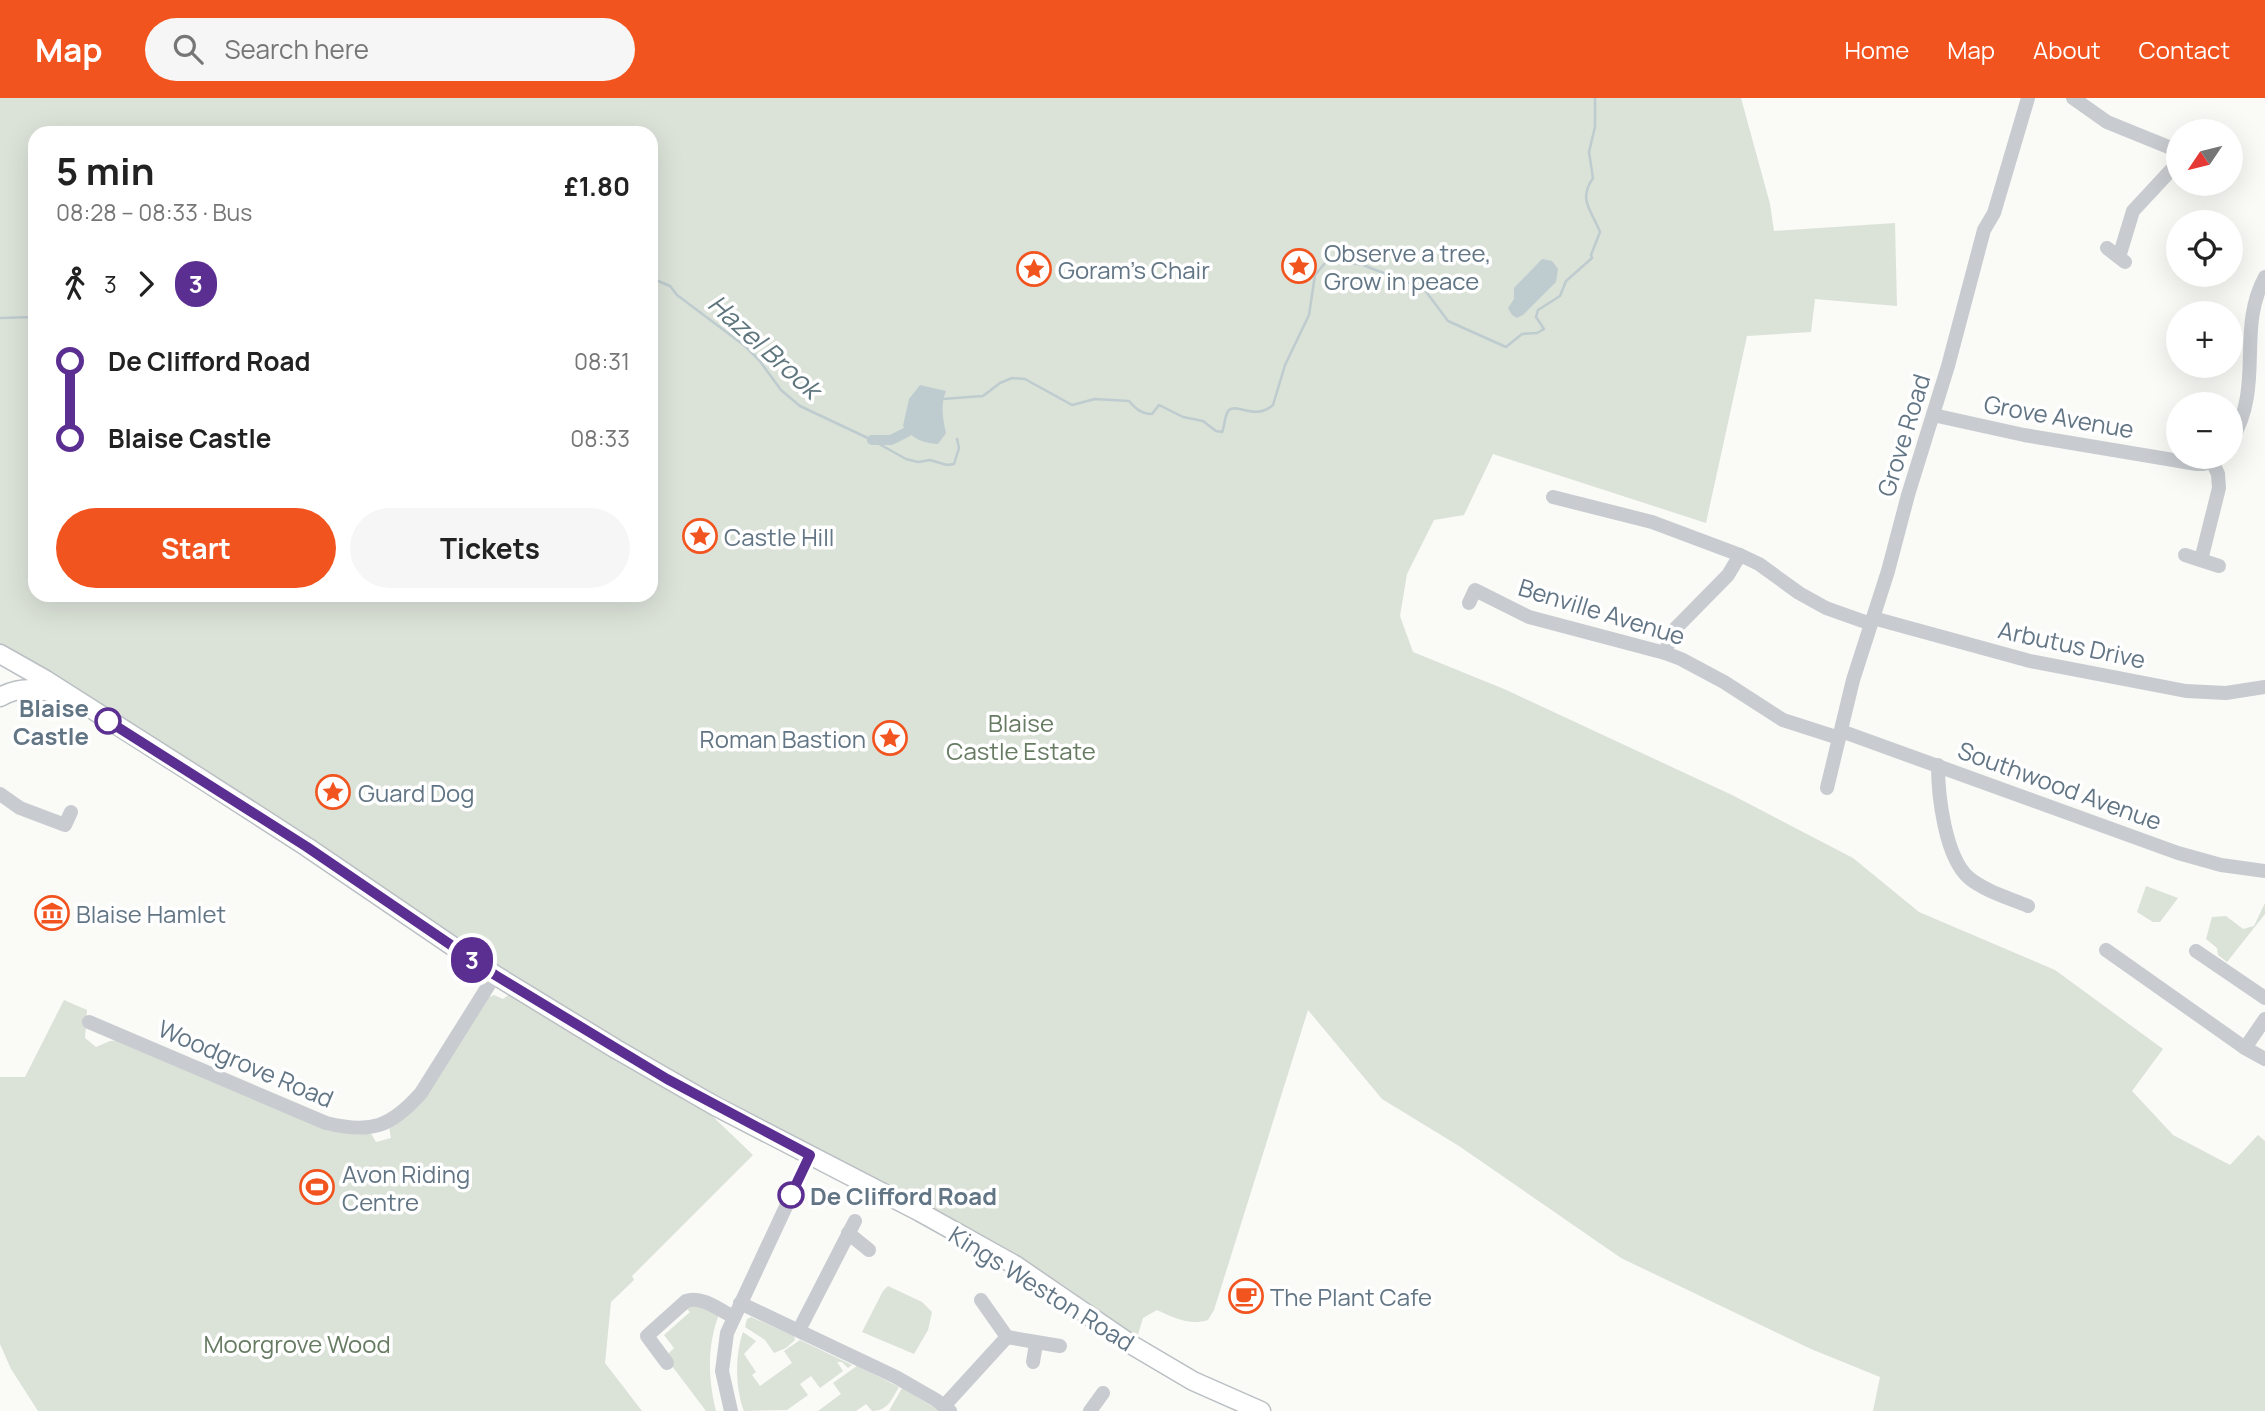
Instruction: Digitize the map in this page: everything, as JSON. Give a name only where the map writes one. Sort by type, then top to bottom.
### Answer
[{"type":"main road","points":[[0,654],[73,699]]},
{"type":"main road","points":[[0,697],[24,688],[73,699]]},
{"type":"main road","name":"Kings Weston Road","points":[[73,699],[307,847],[495,975],[667,1079],[1015,1265],[1132,1345],[1193,1381],[1261,1411]]},
{"type":"street","name":"Grove Road","points":[[1827,788],[1853,680],[1954,346],[1984,230],[1994,213],[2028,98]]},
{"type":"street","points":[[2073,98],[2107,122],[2166,142]]},
{"type":"street","points":[[2107,248],[2122,260],[2133,211],[2166,183]]},
{"type":"street","points":[[2243,415],[2251,374],[2250,320],[2265,277]]},
{"type":"street","name":"Grove Avenue","points":[[1933,415],[2024,435],[2166,459]]},
{"type":"street","points":[[2201,560],[2219,488],[2217,469]]},
{"type":"street","name":"Arbutus Drive","points":[[1558,494],[1653,522],[1740,555],[1759,564],[1799,593],[1826,608],[1872,621],[2030,661],[2186,691],[2226,693],[2265,689]]},
{"type":"street","points":[[1665,653],[1673,631],[1728,575],[1740,555]]},
{"type":"street","points":[[2185,555],[2219,566]]},
{"type":"street","name":"Benville Avenue","points":[[1469,603],[1475,590],[1529,617],[1665,653],[1707,672],[1783,720],[1840,734]]},
{"type":"street","name":"Southwood Avenue","points":[[1840,734],[1938,765],[2199,860],[2265,871]]},
{"type":"street","points":[[1938,765],[1939,791],[1947,830],[1959,866],[1973,880],[2008,891],[2028,906]]},
{"type":"street","points":[[0,794],[20,808],[65,825],[71,811]]},
{"type":"street","points":[[2206,954],[2265,998]]},
{"type":"street","points":[[2109,957],[2265,1059]]},
{"type":"street","name":"Woodgrove Road","points":[[94,1029],[326,1123],[381,1133],[421,1093],[495,975]]},
{"type":"street","points":[[2245,1048],[2265,1020]]},
{"type":"street","points":[[731,1411],[724,1384],[723,1358],[727,1333],[810,1155]]},
{"type":"street","points":[[799,1330],[852,1227],[868,1250]]},
{"type":"street","points":[[667,1363],[663,1348],[647,1336],[686,1301],[699,1300],[799,1330],[896,1377],[947,1408],[1007,1336]]},
{"type":"street","points":[[982,1300],[1007,1336],[1036,1344],[1060,1346]]},
{"type":"street","points":[[1033,1362],[1036,1344]]},
{"type":"street","points":[[1095,1409],[1103,1393]]},
{"type":"green space","name":"Blaise Castle Estate","points":[[0,98],[1741,98],[1770,204],[1774,231],[1895,223],[1897,306],[1815,299],[1811,332],[1747,336],[1706,523],[1493,454],[1464,515],[1434,520],[1407,574],[1400,616],[1413,652],[1504,689],[1732,795],[1853,858],[1919,912],[2055,970],[2163,1049],[2132,1091],[2173,1135],[2230,1165],[2258,1135],[2265,1141],[2265,1411],[1873,1411],[1880,1377],[1811,1349],[1621,1258],[1459,1146],[1382,1099],[1308,1010],[1214,1310],[1208,1320],[1195,1322],[1157,1310],[1143,1318],[1137,1338],[1066,1287],[1004,1249],[642,1056],[579,1019],[0,646]]},
{"type":"green space","points":[[2146,886],[2178,898],[2160,922],[2153,922],[2137,912]]},
{"type":"green space","points":[[2265,903],[2265,914],[2227,962],[2206,939],[2212,917],[2226,916],[2243,929],[2254,926]]},
{"type":"green space","name":"Avon Riding Centre","points":[[513,992],[707,1111],[753,1155],[632,1276],[634,1280],[611,1302],[605,1363],[642,1411],[38,1411],[11,1369],[0,1344],[0,1077],[25,1077],[64,1000],[87,1010],[85,1038],[96,1047],[110,1041],[123,1040],[329,1131],[370,1132],[376,1142],[391,1138],[389,1127],[485,999],[494,995],[503,999]]},
{"type":"green space","points":[[888,1286],[922,1302],[932,1312],[928,1330],[914,1354],[862,1332]]},
{"type":"green space","points":[[690,1304],[719,1314],[712,1338],[710,1362],[716,1411],[706,1411],[669,1362],[667,1355],[674,1348],[664,1335],[690,1312],[685,1307]]},
{"type":"green space","points":[[751,1317],[794,1336],[795,1340],[774,1353],[765,1340],[745,1327],[747,1319]]},
{"type":"green space","points":[[743,1332],[756,1341],[744,1354],[756,1372],[752,1375],[760,1386],[792,1363],[784,1351],[800,1340],[852,1365],[848,1368],[842,1362],[837,1362],[843,1371],[820,1388],[811,1376],[800,1384],[808,1395],[787,1410],[744,1411],[737,1372]]},
{"type":"green space","points":[[857,1366],[899,1387],[888,1404],[877,1411],[872,1411],[866,1404],[856,1411],[818,1411],[841,1394],[833,1383]]},
{"type":"green space","points":[[902,1388],[940,1411],[889,1411]]},
{"type":"shaded area","points":[[1542,259],[1552,261],[1558,269],[1556,282],[1517,318],[1508,308],[1514,299],[1514,288]]},
{"type":"shaded area","points":[[920,385],[946,391],[943,417],[946,433],[938,444],[918,440],[903,426],[909,399]]},
{"type":"waterway","name":"Hazel Brook","points":[[942,399],[983,396],[1012,378],[1025,379],[1072,405],[1095,399],[1129,401],[1139,410],[1152,414],[1159,405],[1183,417],[1203,421],[1216,431],[1222,432],[1229,410],[1233,408],[1259,412],[1273,405],[1285,365],[1309,315],[1315,275],[1325,263],[1333,260],[1363,265],[1424,289],[1448,321],[1506,347],[1522,334],[1537,333],[1544,329],[1536,317],[1538,310],[1560,296],[1566,281],[1592,258],[1600,232],[1586,199],[1593,178],[1589,152],[1595,127],[1595,98]]},
{"type":"waterway","name":"Hazel Brook","points":[[658,281],[670,286],[677,295],[745,346],[781,390],[800,406],[906,459],[918,462],[930,460],[947,465],[954,464],[959,448],[957,439]]},
{"type":"waterway","name":"Hazel Brook","points":[[0,318],[28,317]]},
{"type":"waterway","points":[[872,440],[891,440],[907,432]]},
{"type":"bus line","name":"3","points":[[108,721],[307,847],[495,975],[667,1079],[810,1155],[791,1195]]},
{"type":"place","name":"Observe a tree, Grow in peace","points":[[1299,266]]},
{"type":"place","name":"Goram's Chair","points":[[1034,269]]},
{"type":"place","name":"Castle Hill","points":[[700,536]]},
{"type":"place","name":"Blaise Castle","points":[[108,721]]},
{"type":"place","name":"Roman Bastion","points":[[890,738]]},
{"type":"place","name":"Guard Dog","points":[[333,792]]},
{"type":"place","name":"Blaise Hamlet","points":[[52,913]]},
{"type":"place","name":"Avon Riding Centre","points":[[317,1187]]},
{"type":"place","name":"De Clifford Road","points":[[791,1195]]},
{"type":"place","name":"The Plant Cafe","points":[[1246,1296]]},
{"type":"park label","name":"Moorgrove Wood","points":[[297,1343]]}]
